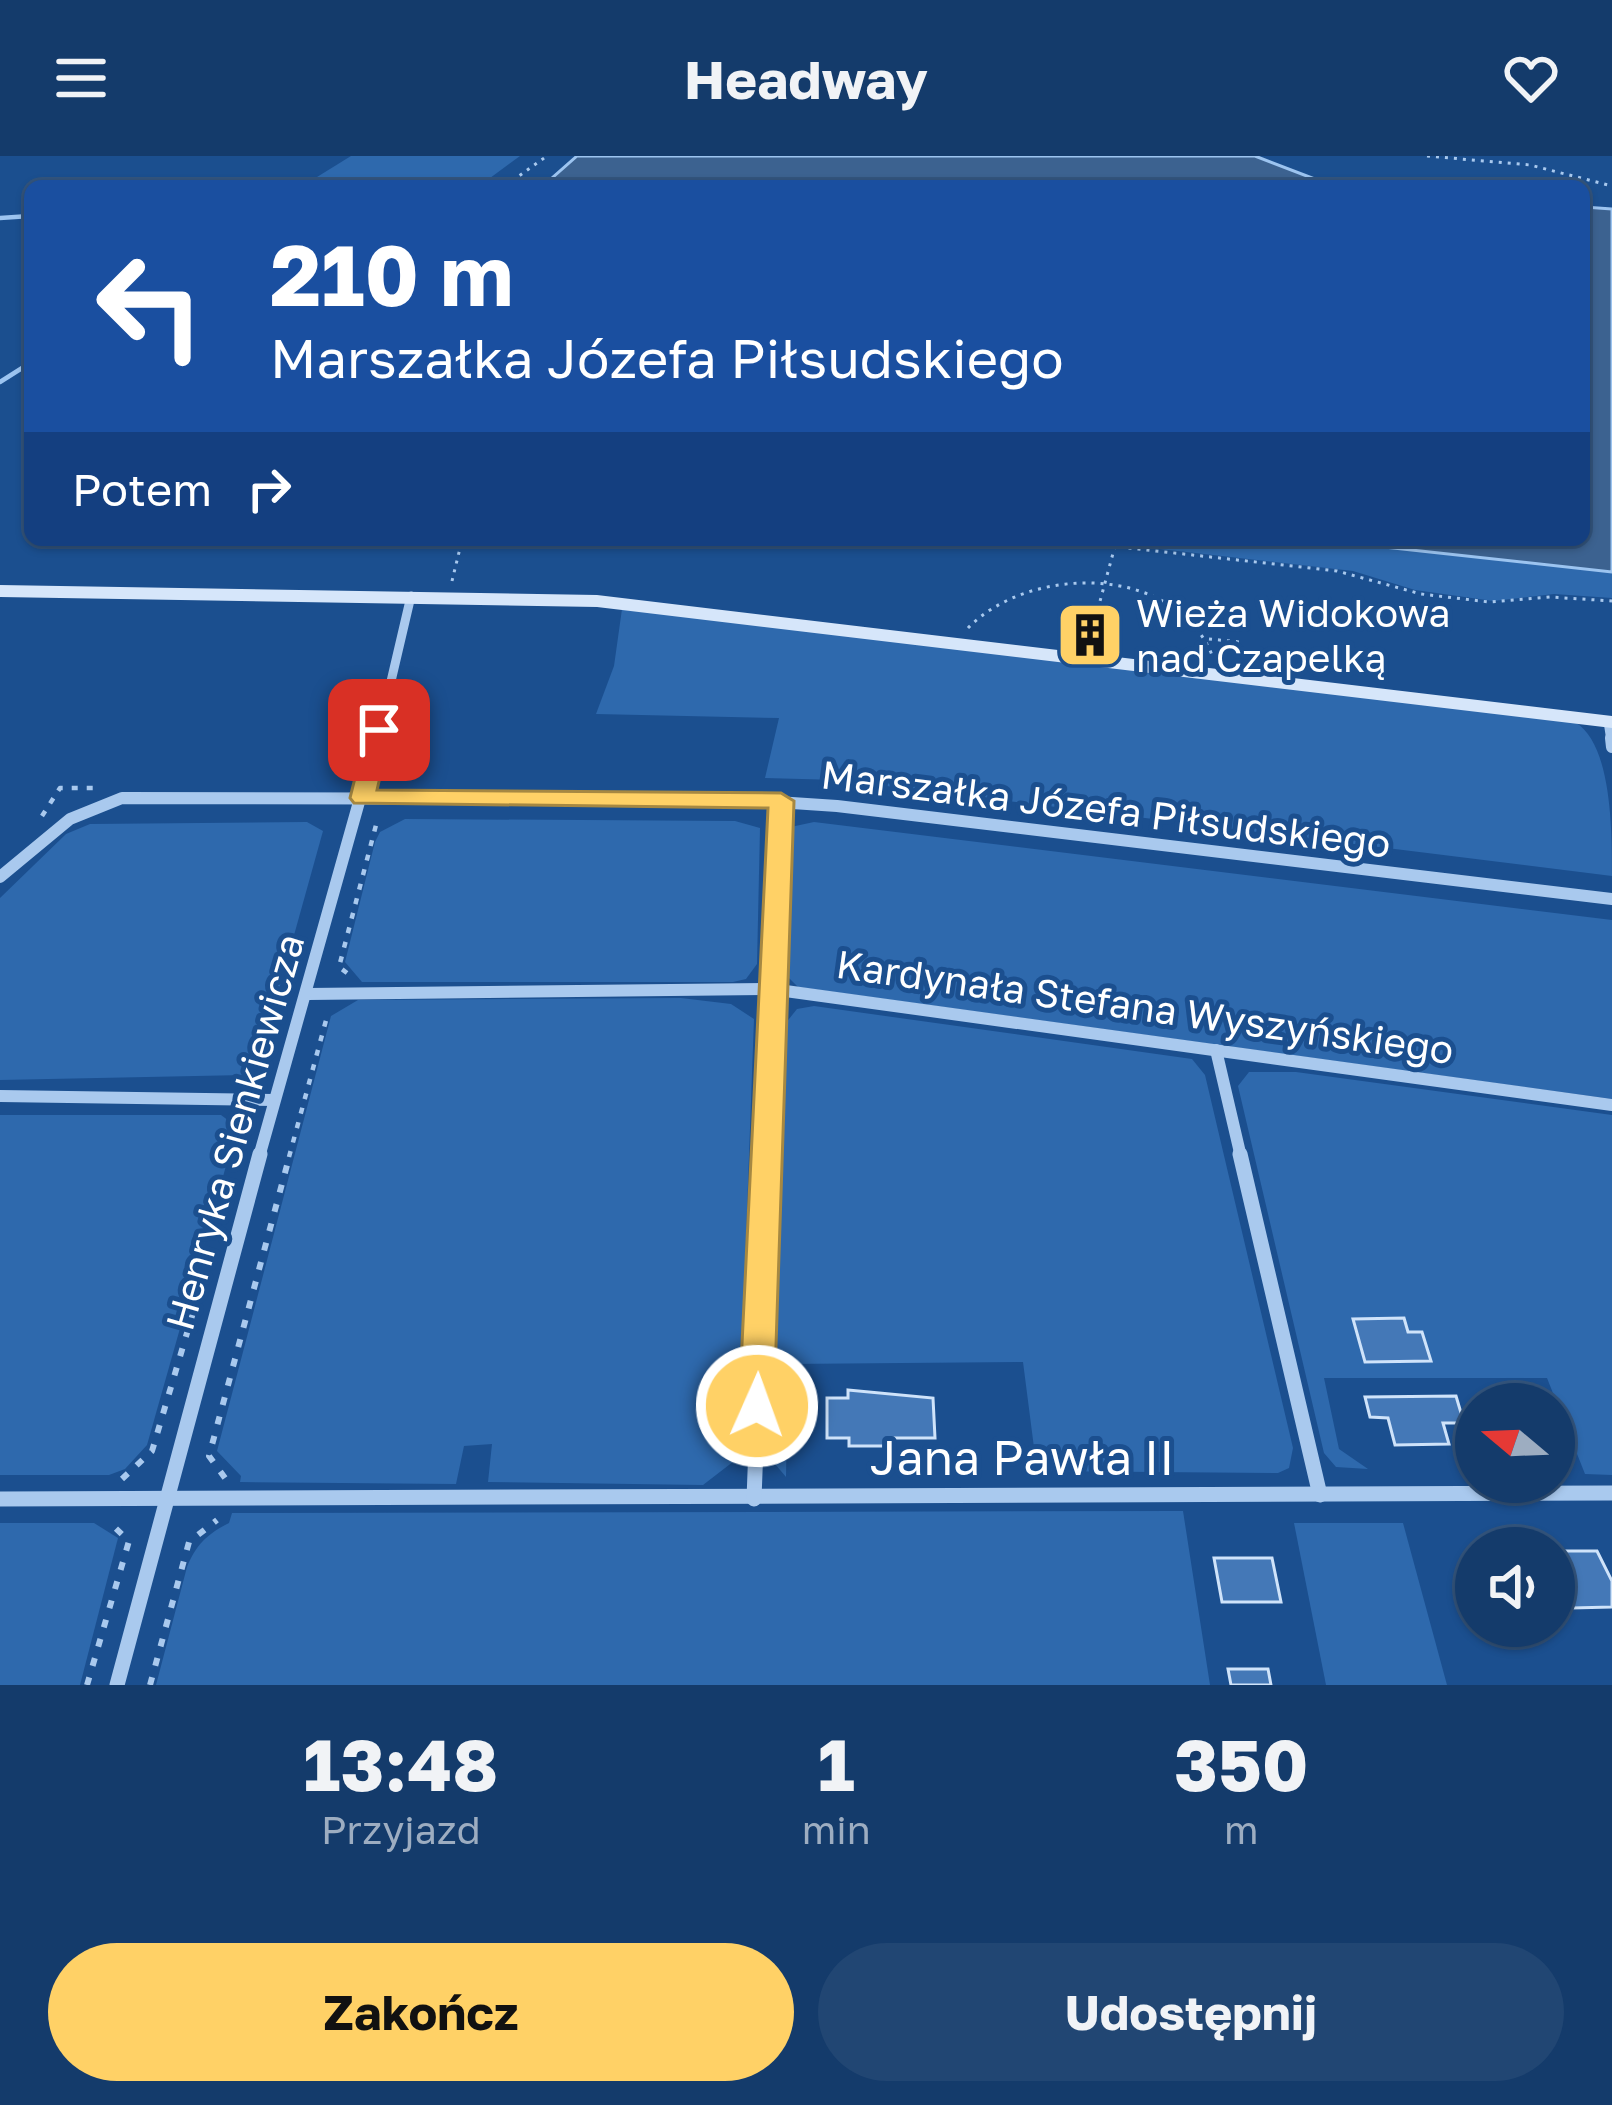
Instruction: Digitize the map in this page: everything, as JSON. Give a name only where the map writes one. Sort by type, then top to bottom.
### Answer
[{"type":"street","points":[[0,591],[597,601],[1610,722],[1612,747]]},
{"type":"street","name":"Henryka Sienkiewicza","points":[[117,1685],[274,1100],[363,798],[411,596]]},
{"type":"street","name":"Marszałka Józefa Piłsudskiego","points":[[0,877],[58,823],[88,807],[122,798],[781,801],[1612,899]]},
{"type":"street","points":[[754,1499],[781,801]]},
{"type":"street","name":"Kardynała Stefana Wyszyńskiego","points":[[308,994],[771,989],[1612,1105]]},
{"type":"street","points":[[1216,1050],[1320,1495]]},
{"type":"street","points":[[0,1096],[274,1100]]},
{"type":"street","name":"Jana Pawła II","points":[[0,1499],[1612,1493]]},
{"type":"path","points":[[514,180],[547,156]]},
{"type":"path","points":[[1426,156],[1530,165],[1589,180]]},
{"type":"path","points":[[451,585],[461,546]]},
{"type":"path","points":[[1107,546],[1337,571],[1421,594],[1490,602],[1550,597],[1612,601]]},
{"type":"path","points":[[1093,627],[1115,547]]},
{"type":"path","points":[[966,633],[980,612],[1014,593],[1061,584],[1104,586],[1175,607],[1209,639],[1240,642]]},
{"type":"path","points":[[1070,646],[1076,626],[1093,627],[1108,629],[1103,650]]},
{"type":"path","points":[[1209,639],[1212,663]]},
{"type":"path","points":[[234,1082],[262,1066],[269,1044]]},
{"type":"path","points":[[150,1685],[189,1542],[221,1517],[228,1499],[230,1484],[209,1456],[292,1131]]},
{"type":"path","points":[[120,1480],[152,1451],[197,1300]]},
{"type":"path","points":[[87,1521],[109,1521],[129,1541],[87,1685]]},
{"type":"shaded area","points":[[351,156],[520,156],[487,180],[317,177]]},
{"type":"shaded area","points":[[577,156],[1255,156],[1317,180],[550,180]]},
{"type":"shaded area","points":[[1590,207],[1612,209],[1612,572],[1375,546],[1590,546]]},
{"type":"shaded area","points":[[1133,546],[1375,546],[1612,572],[1612,598],[1554,594],[1493,601],[1415,590],[1353,571]]},
{"type":"shaded area","points":[[622,609],[1575,722],[1587,733],[1603,769],[1612,876],[838,780],[765,778],[779,718],[596,714],[614,666]]},
{"type":"shaded area","points":[[405,819],[735,821],[760,828],[757,964],[746,979],[733,982],[362,982],[345,962],[375,842],[380,832]]},
{"type":"shaded area","points":[[307,822],[323,831],[259,1061],[245,1075],[0,1080],[0,898],[66,834],[90,824]]},
{"type":"shaded area","points":[[814,822],[1612,920],[1612,1099],[798,987],[785,974],[786,828]]},
{"type":"shaded area","points":[[681,998],[731,1004],[754,1019],[738,1458],[703,1485],[488,1482],[492,1444],[464,1446],[456,1484],[240,1482],[241,1476],[217,1451],[331,1016],[358,1000]]},
{"type":"shaded area","points":[[814,1006],[1192,1059],[1205,1075],[1293,1448],[1289,1468],[1278,1473],[1037,1471],[1023,1362],[788,1364],[786,1477],[770,1458],[781,1029],[797,1009]]},
{"type":"shaded area","points":[[1249,1072],[1296,1072],[1612,1115],[1612,1475],[1585,1474],[1575,1449],[1575,1383],[1549,1383],[1547,1378],[1324,1378],[1339,1449],[1368,1469],[1336,1467],[1324,1453],[1238,1086]]},
{"type":"shaded area","points":[[0,1115],[221,1115],[237,1127],[147,1445],[125,1469],[109,1475],[0,1475]]},
{"type":"shaded area","points":[[1183,1511],[1210,1685],[156,1685],[187,1567],[198,1546],[229,1523],[232,1513]]},
{"type":"shaded area","points":[[0,1523],[94,1523],[118,1538],[80,1685],[0,1685]]},
{"type":"shaded area","points":[[1294,1523],[1403,1523],[1447,1685],[1326,1685]]},
{"type":"building","points":[[1404,1318],[1408,1332],[1422,1332],[1431,1361],[1365,1362],[1353,1319]]},
{"type":"building","points":[[848,1390],[933,1398],[935,1438],[891,1438],[891,1446],[849,1446],[849,1438],[827,1438],[827,1398],[848,1398]]},
{"type":"building","points":[[1455,1396],[1455,1423],[1443,1423],[1449,1444],[1395,1445],[1388,1418],[1370,1417],[1365,1397]]},
{"type":"building","points":[[1575,1551],[1597,1551],[1612,1581],[1612,1607],[1575,1608]]},
{"type":"building","points":[[1214,1558],[1272,1558],[1281,1602],[1222,1602]]},
{"type":"building","points":[[1228,1669],[1268,1669],[1271,1685],[1231,1685]]},
{"type":"waterway","points":[[0,218],[24,216]]},
{"type":"waterway","points":[[0,382],[24,367]]},
{"type":"place","name":"Wieża Widokowa nad Czapelką","points":[[1090,635]]},
{"type":"route","points":[[379,730],[363,798],[781,801],[776,819],[757,1406]]}]
